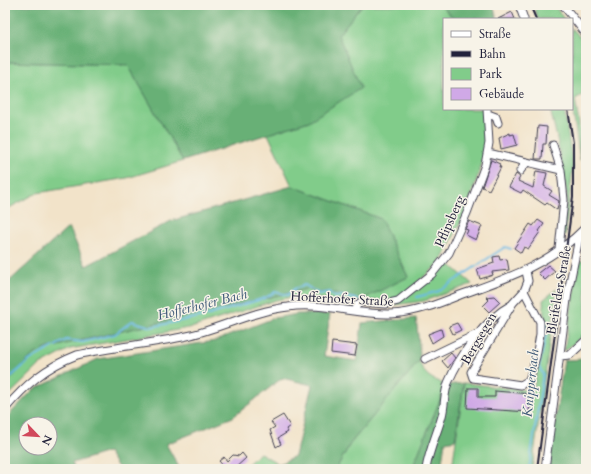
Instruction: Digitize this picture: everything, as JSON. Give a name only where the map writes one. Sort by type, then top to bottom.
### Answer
[{"type":"street","points":[[519,5],[524,18]]},
{"type":"street","points":[[563,5],[583,26],[586,34]]},
{"type":"street","points":[[488,112],[496,117],[498,123]]},
{"type":"street","name":"Pflipsberg","points":[[355,311],[356,306],[361,302],[385,304],[398,301],[422,283],[441,264],[449,253],[467,213],[488,153],[488,112]]},
{"type":"street","points":[[553,145],[561,170],[564,200],[559,249]]},
{"type":"street","points":[[488,153],[561,170]]},
{"type":"street","points":[[520,171],[527,162]]},
{"type":"street","name":"Hofferhofer Straße","points":[[5,408],[38,375],[62,361],[77,355],[185,336],[281,308],[315,306],[392,314],[432,306],[526,271],[559,249],[586,227]]},
{"type":"street","name":"Bleifelder Straße","points":[[545,469],[568,292],[580,233]]},
{"type":"street","points":[[524,291],[528,281],[526,271]]},
{"type":"street","name":"Bergsegen","points":[[524,291],[540,322],[540,334],[536,357],[529,380],[521,385],[473,378],[471,372],[513,304],[524,291]]},
{"type":"street","name":"Bergsegen","points":[[426,469],[433,440],[442,417],[448,383],[479,333],[503,309],[513,304]]},
{"type":"street","points":[[425,359],[479,333]]},
{"type":"street","points":[[560,356],[570,355],[586,340]]},
{"type":"green space","points":[[5,5],[362,5],[338,35],[361,88],[309,121],[183,161],[128,65],[5,62]]},
{"type":"green space","points":[[362,5],[441,5],[453,18],[443,18],[443,110],[484,110],[486,151],[466,212],[440,263],[398,299],[386,301],[361,300],[408,277],[381,219],[292,186],[268,134],[309,121],[338,35]]},
{"type":"green space","points":[[441,5],[493,5],[497,18],[453,18]]},
{"type":"green space","points":[[533,5],[554,5],[563,18],[538,18]]},
{"type":"green space","points":[[573,29],[586,44],[586,93],[575,99],[580,130],[580,161],[573,110]]},
{"type":"green space","points":[[5,62],[128,65],[183,161],[127,178],[37,193],[5,210]]},
{"type":"green space","points":[[550,110],[564,110],[573,167],[565,235],[562,235],[567,197],[557,138]]},
{"type":"green space","points":[[292,186],[381,219],[408,277],[361,300],[326,292],[318,293],[307,289],[48,348],[33,355],[5,385],[5,285],[69,227],[86,266],[171,221]]},
{"type":"green space","points":[[586,259],[586,334],[564,351],[578,268],[581,261]]},
{"type":"green space","points":[[446,261],[472,284],[424,301],[394,305]]},
{"type":"green space","points":[[307,289],[318,293],[326,292],[361,300],[353,303],[315,298],[292,297],[276,300],[194,327],[70,349],[40,365],[5,399],[5,385],[9,380],[33,355],[48,348]]},
{"type":"green space","points":[[557,289],[532,469],[452,469],[464,383],[533,391],[545,330],[543,300]]},
{"type":"green space","points":[[298,314],[330,314],[324,356],[357,361],[362,323],[416,318],[420,353],[419,361],[350,444],[336,469],[279,469],[279,464],[295,456],[312,385],[282,378],[233,417],[166,444],[180,469],[119,469],[108,452],[72,463],[75,469],[5,469],[5,419],[33,390],[98,359],[215,341],[274,318]]},
{"type":"green space","points":[[586,359],[586,469],[548,469],[564,360]]},
{"type":"green space","points":[[419,361],[426,374],[446,385],[412,469],[336,469],[350,444]]},
{"type":"green space","points":[[464,383],[455,440],[445,442],[441,469],[412,469],[446,385]]},
{"type":"green space","points":[[260,453],[279,464],[279,469],[242,469]]},
{"type":"building","points":[[512,12],[515,18],[500,18]]},
{"type":"building","points":[[538,126],[547,127],[546,144],[543,144],[542,159],[535,159]]},
{"type":"building","points":[[510,133],[510,135],[514,134],[517,145],[501,149],[499,138]]},
{"type":"building","points":[[491,160],[500,164],[499,167],[501,167],[489,190],[482,187]]},
{"type":"building","points":[[536,171],[547,173],[544,186],[552,191],[549,195],[559,201],[557,210],[547,203],[545,205],[523,190],[521,193],[509,187],[516,174],[520,177],[518,181],[533,188]]},
{"type":"building","points":[[538,220],[544,224],[539,231],[540,232],[528,249],[524,247],[521,253],[514,248],[530,224],[533,226]]},
{"type":"building","points":[[469,221],[482,226],[476,240],[466,235],[468,230],[465,229]]},
{"type":"building","points":[[499,256],[500,260],[507,259],[509,270],[492,272],[493,275],[480,279],[477,269],[494,263],[493,257]]},
{"type":"building","points":[[548,265],[555,271],[545,280],[538,273]]},
{"type":"building","points":[[494,296],[500,302],[489,312],[483,306],[489,300],[486,297]]},
{"type":"building","points":[[457,323],[461,330],[453,334],[449,326]]},
{"type":"building","points":[[441,329],[443,336],[432,343],[428,334]]},
{"type":"building","points":[[332,342],[357,345],[355,356],[331,353]]},
{"type":"building","points":[[451,353],[455,358],[448,368],[442,361]]},
{"type":"building","points":[[468,388],[478,388],[478,397],[495,397],[495,391],[531,394],[529,412],[467,408]]},
{"type":"building","points":[[283,415],[290,426],[286,429],[288,432],[278,438],[281,444],[276,447],[270,430],[275,427],[271,422]]},
{"type":"building","points":[[242,453],[246,458],[234,469],[226,469],[219,461],[224,457],[227,461],[233,455],[239,456]]},
{"type":"waterway","name":"Hofferhofer Bach","points":[[417,297],[439,291],[505,247],[511,249]]},
{"type":"waterway","name":"Hofferhofer Bach","points":[[5,382],[30,360],[66,340],[83,342],[115,334],[132,321],[151,327],[209,315],[265,298],[275,292],[288,295],[294,289],[305,285],[319,294],[329,292],[334,297],[341,296],[360,300]]},
{"type":"waterway","name":"Knipperbach","points":[[529,469],[543,374],[539,367],[547,330],[546,322]]},
{"type":"railway","points":[[530,5],[536,18]]},
{"type":"railway","points":[[537,469],[573,197],[573,143],[568,110]]}]
